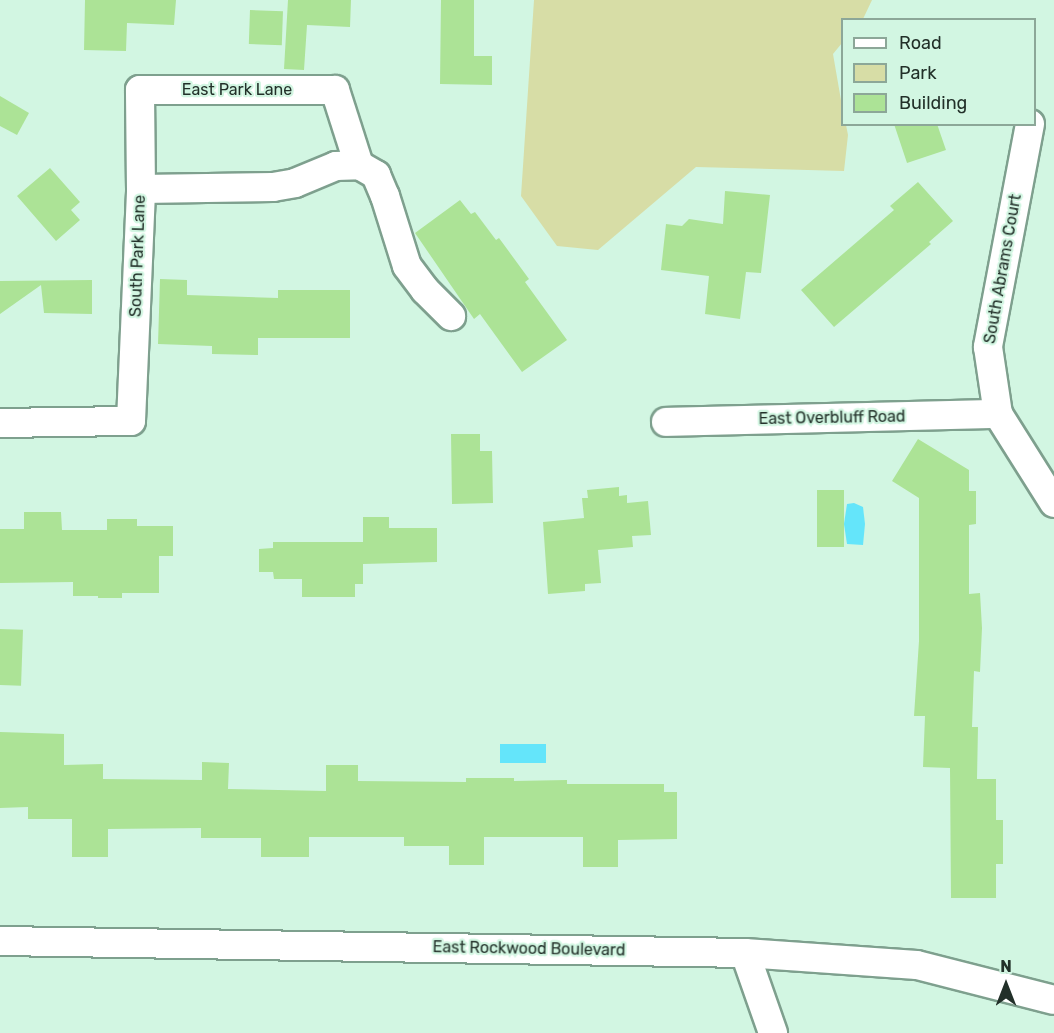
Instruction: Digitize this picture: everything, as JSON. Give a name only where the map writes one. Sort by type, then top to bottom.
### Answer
[{"type":"street","name":"East Park Lane","points":[[140,90],[335,90],[359,165]]},
{"type":"street","name":"South Park Lane","points":[[0,423],[131,421],[141,189],[140,90]]},
{"type":"street","name":"South Abrams Court","points":[[998,414],[988,347],[1030,126]]},
{"type":"street","points":[[141,189],[273,187],[295,183],[336,166],[359,165],[376,176],[385,196],[407,266],[425,290],[451,316]]},
{"type":"street","points":[[998,414],[1054,503]]},
{"type":"street","name":"East Overbluff Road","points":[[666,422],[998,414]]},
{"type":"street","name":"East Rockwood Boulevard","points":[[0,941],[745,953],[917,965],[1054,1000]]},
{"type":"street","points":[[745,953],[773,1033]]},
{"type":"green space","points":[[534,0],[872,0],[863,18],[841,18],[841,44],[833,54],[841,100],[841,126],[846,126],[848,135],[844,171],[696,167],[598,250],[557,246],[521,196]]},
{"type":"water","points":[[854,503],[863,507],[865,524],[863,545],[847,544],[844,524],[847,504]]},
{"type":"water","points":[[500,744],[546,744],[546,763],[500,763]]},
{"type":"building","points":[[85,0],[176,0],[174,25],[127,23],[126,51],[84,50]]},
{"type":"building","points":[[288,0],[351,0],[350,27],[307,25],[304,70],[284,69]]},
{"type":"building","points":[[441,0],[474,0],[474,56],[492,56],[492,85],[440,84]]},
{"type":"building","points":[[250,10],[283,11],[282,45],[249,44]]},
{"type":"building","points":[[0,96],[29,113],[17,135],[0,126]]},
{"type":"building","points":[[895,126],[938,126],[946,150],[907,163]]},
{"type":"building","points":[[50,168],[80,202],[71,210],[80,220],[56,241],[17,196]]},
{"type":"building","points":[[918,182],[953,221],[929,242],[931,244],[834,327],[801,290],[894,210],[890,206]]},
{"type":"building","points":[[725,191],[770,195],[761,273],[746,272],[740,319],[705,314],[709,276],[661,270],[666,224],[682,226],[689,219],[723,224]]},
{"type":"building","points":[[460,200],[471,214],[475,212],[496,240],[499,238],[529,279],[525,282],[567,340],[522,372],[480,314],[474,319],[415,233]]},
{"type":"building","points":[[160,279],[187,280],[187,295],[278,298],[278,290],[350,290],[350,338],[258,338],[258,355],[212,354],[212,346],[158,344]]},
{"type":"building","points":[[92,280],[92,314],[44,313],[41,285],[0,314],[0,281]]},
{"type":"building","points":[[451,434],[480,434],[480,451],[492,451],[493,503],[452,504]]},
{"type":"building","points":[[918,439],[969,470],[969,491],[976,491],[976,524],[969,525],[969,594],[980,593],[982,628],[980,672],[974,671],[972,727],[978,727],[977,779],[996,779],[996,820],[1003,820],[1003,864],[996,864],[996,898],[951,898],[950,768],[923,767],[925,716],[914,716],[919,641],[919,498],[892,481]]},
{"type":"building","points":[[619,487],[619,496],[627,495],[627,503],[648,501],[651,535],[632,536],[633,547],[598,550],[601,583],[585,584],[585,591],[548,594],[543,522],[584,518],[582,498],[588,498],[587,490]]},
{"type":"building","points":[[817,490],[844,490],[844,547],[817,547]]},
{"type":"building","points":[[24,512],[61,512],[62,530],[107,530],[107,519],[137,519],[137,526],[173,526],[173,556],[159,556],[159,593],[122,593],[122,598],[98,598],[98,596],[73,596],[73,582],[0,583],[0,529],[24,529]]},
{"type":"building","points":[[363,517],[389,517],[389,528],[437,528],[437,562],[363,564],[363,584],[355,584],[355,597],[302,597],[302,579],[274,579],[273,572],[259,572],[259,549],[273,548],[273,542],[363,542]]},
{"type":"building","points":[[0,629],[23,630],[21,686],[0,685]]},
{"type":"building","points":[[0,732],[64,734],[64,765],[103,764],[103,779],[202,780],[202,762],[229,763],[228,789],[326,791],[326,765],[358,765],[358,781],[466,782],[466,778],[514,778],[514,781],[567,780],[567,784],[664,784],[664,792],[677,792],[677,839],[618,840],[618,867],[583,867],[583,837],[484,837],[484,865],[449,865],[449,846],[404,846],[404,837],[309,837],[309,857],[261,857],[261,838],[201,838],[201,828],[108,829],[108,857],[72,857],[72,819],[28,819],[28,807],[0,808]]}]
